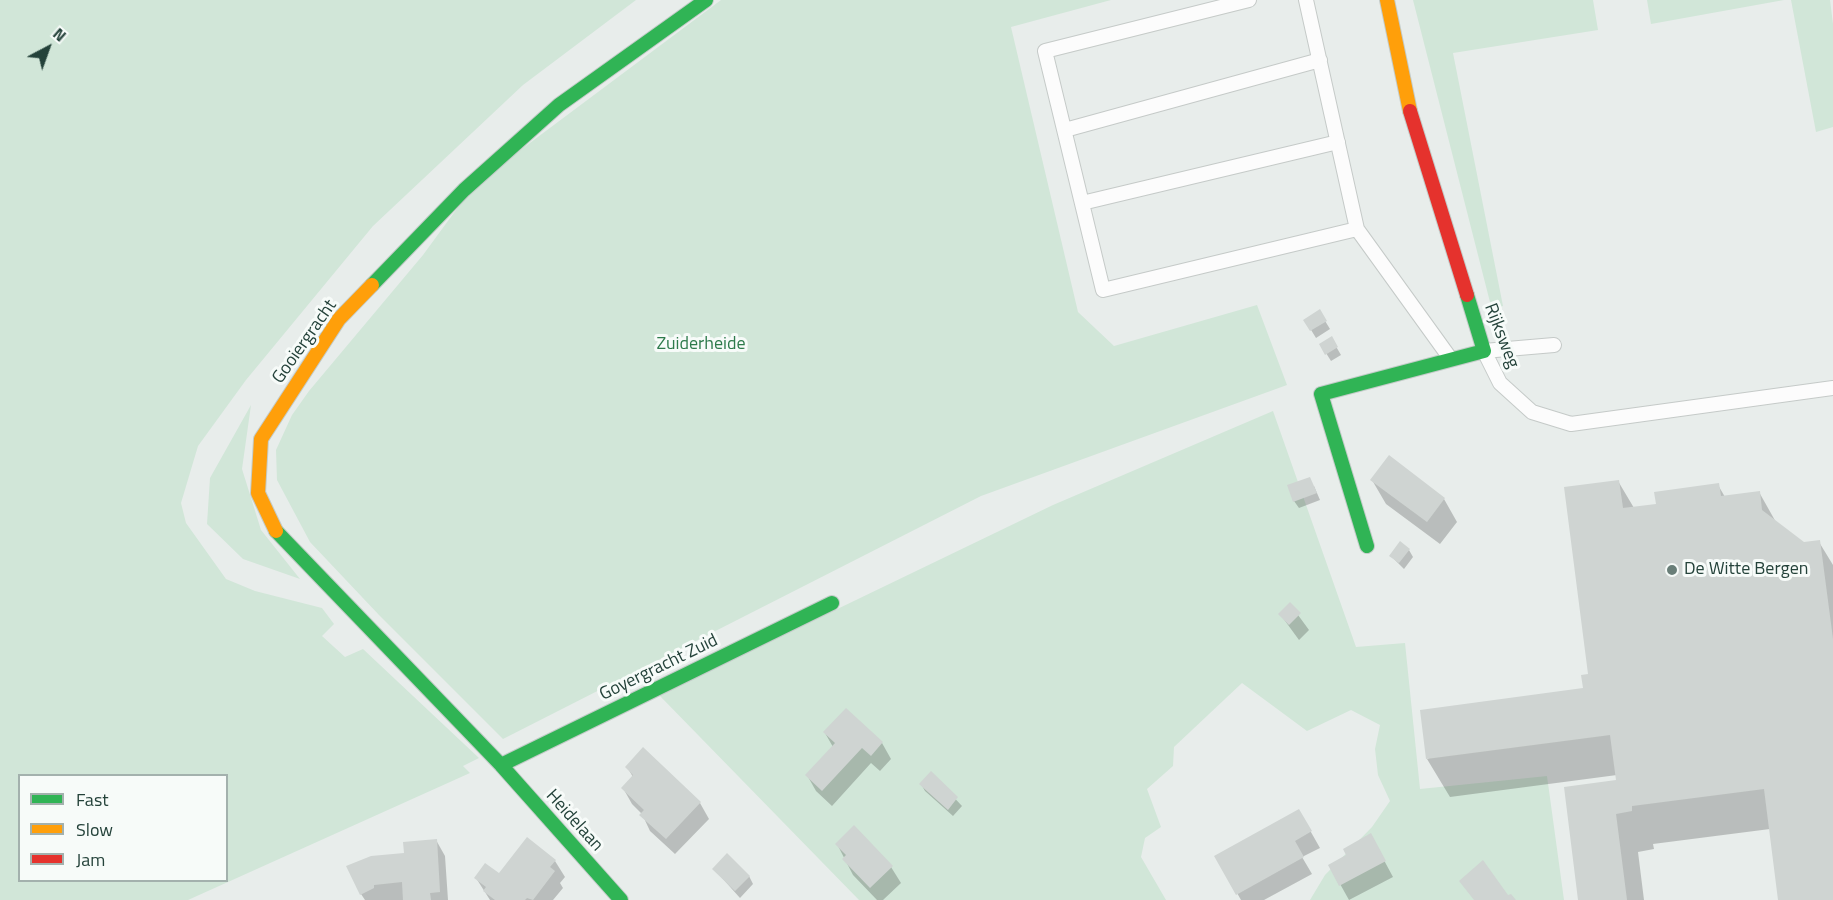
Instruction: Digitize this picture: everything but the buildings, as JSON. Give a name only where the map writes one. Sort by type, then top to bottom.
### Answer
[{"type":"street","name":"Gooiergracht","points":[[501,765],[278,535],[258,493],[261,439],[339,319],[464,190],[559,105],[694,6],[706,0]]},
{"type":"street","name":"Rijksweg","points":[[1387,0],[1411,115],[1484,351]]},
{"type":"street","points":[[1367,546],[1321,394],[1449,358],[1484,351]]},
{"type":"street","name":"Goyergracht Zuid","points":[[501,765],[832,603]]},
{"type":"street","name":"Heidelaan","points":[[501,765],[621,900]]},
{"type":"lane","points":[[1249,0],[1046,51],[1103,290],[1357,229]]},
{"type":"lane","points":[[1306,0],[1357,229],[1449,358]]},
{"type":"lane","points":[[1065,130],[1320,60]]},
{"type":"lane","points":[[1082,203],[1338,142]]},
{"type":"lane","points":[[1484,351],[1554,345]]},
{"type":"lane","name":"Rijksweg","points":[[1484,351],[1500,383],[1532,412],[1571,424],[1833,388]]},
{"type":"green space","points":[[0,0],[636,0],[523,85],[373,226],[246,380],[198,446],[181,503],[186,523],[226,579],[255,591],[322,608],[334,624],[322,636],[345,657],[363,649],[479,758],[463,766],[470,773],[228,882],[228,774],[18,774],[18,882],[228,882],[188,900],[0,900]]},
{"type":"green space","name":"Zuiderheide","points":[[721,0],[1111,0],[1011,27],[1078,312],[1114,346],[1257,305],[1287,385],[981,496],[503,739],[310,542],[277,480],[276,450],[292,415],[309,391],[423,255],[475,184]]},
{"type":"green space","points":[[1413,0],[1593,0],[1598,30],[1453,53],[1503,306],[1492,310]]},
{"type":"green space","points":[[1647,0],[1784,0],[1651,24]]},
{"type":"green space","points":[[1791,0],[1830,0],[1833,24],[1833,127],[1816,132]]},
{"type":"green space","points":[[251,405],[242,469],[261,530],[300,579],[243,559],[207,524],[210,478]]},
{"type":"green space","points":[[1273,411],[1356,647],[1405,643],[1420,789],[1547,776],[1564,900],[1310,900],[1325,875],[1372,827],[1390,801],[1378,775],[1375,749],[1380,725],[1351,710],[1307,731],[1242,683],[1174,747],[1173,766],[1147,789],[1161,827],[1145,838],[1141,857],[1166,900],[859,900],[659,695],[1053,505]]},
{"type":"traffic: fast","points":[[372,285],[464,190],[559,105],[706,0]]},
{"type":"traffic: fast","points":[[1367,546],[1321,394],[1484,351],[1467,295]]},
{"type":"traffic: fast","points":[[276,531],[501,765],[621,900]]},
{"type":"traffic: fast","points":[[501,765],[832,603]]},
{"type":"traffic: slow","points":[[1387,0],[1410,111]]},
{"type":"traffic: slow","points":[[276,531],[258,493],[261,439],[339,319],[372,285]]},
{"type":"traffic: jam","points":[[1410,111],[1467,295]]},
{"type":"place","name":"De Witte Bergen","points":[[1672,570]]}]
